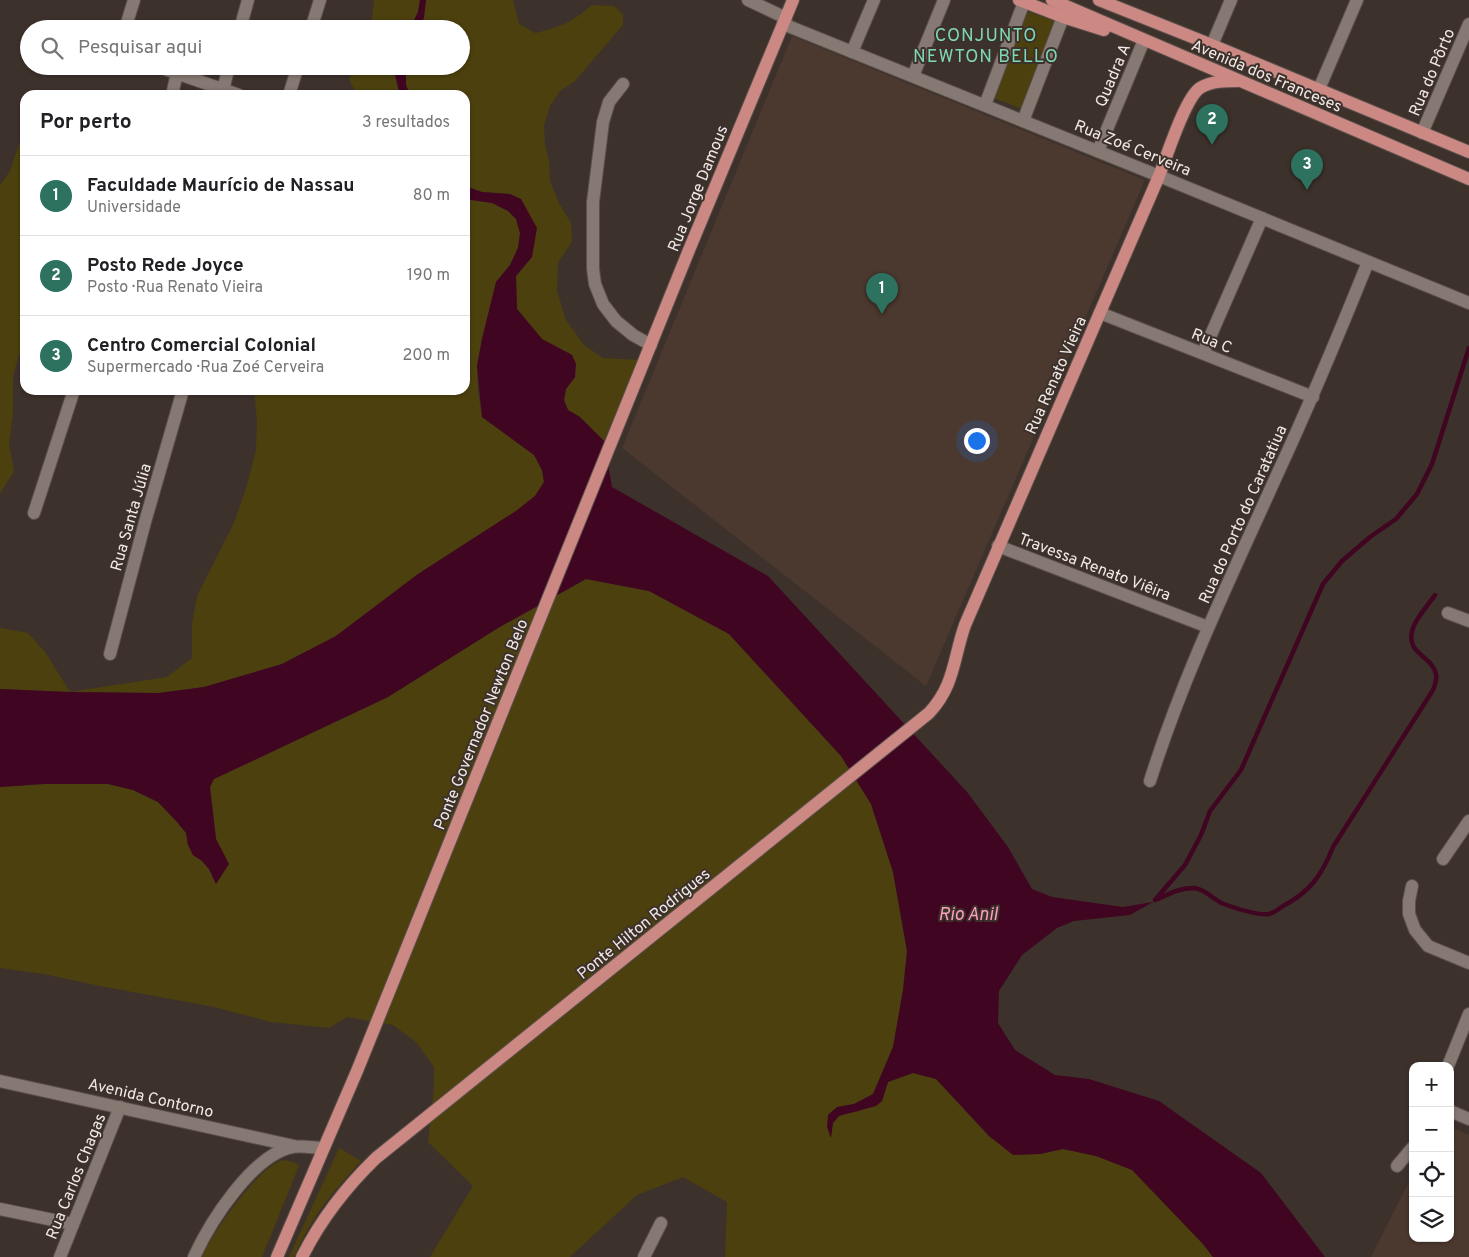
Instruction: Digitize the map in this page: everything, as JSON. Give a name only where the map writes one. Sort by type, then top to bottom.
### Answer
[{"type":"main road","name":"Rua Jorge Damous","points":[[633,389],[793,0]]},
{"type":"main road","name":"Avenida dos Franceses","points":[[1052,0],[1469,179]]},
{"type":"main road","name":"Avenida dos Franceses","points":[[1099,0],[1469,152]]},
{"type":"main road","points":[[1120,0],[1212,45]]},
{"type":"main road","points":[[1022,1],[1112,33],[1144,40]]},
{"type":"main road","name":"Rua Renato Vieira","points":[[929,713],[940,701],[950,681],[964,625],[1193,94],[1206,85],[1238,81]]},
{"type":"main road","name":"Ponte Governador Newton Belo","points":[[277,1257],[357,1071],[633,389]]},
{"type":"main road","name":"Ponte Hilton Rodrigues","points":[[302,1257],[313,1235],[335,1203],[356,1177],[376,1158],[929,713]]},
{"type":"street","points":[[127,20],[134,0]]},
{"type":"street","points":[[242,20],[248,0]]},
{"type":"street","points":[[314,20],[320,0]]},
{"type":"street","name":"Rua Zoé Cerveira","points":[[748,0],[784,21],[852,52],[1469,303]]},
{"type":"street","points":[[852,52],[874,0]]},
{"type":"street","points":[[912,76],[944,0]]},
{"type":"street","points":[[1212,45],[1231,0]]},
{"type":"street","points":[[1318,89],[1357,0]]},
{"type":"street","points":[[985,106],[1022,1]]},
{"type":"street","points":[[1023,121],[1064,17]]},
{"type":"street","name":"Rua do Pôrto","points":[[1422,132],[1469,24]]},
{"type":"street","name":"Quadra A","points":[[1098,151],[1144,40]]},
{"type":"street","points":[[173,90],[177,75]]},
{"type":"street","points":[[182,75],[223,90],[227,75]]},
{"type":"street","points":[[291,90],[295,75]]},
{"type":"street","points":[[623,84],[609,102],[603,122],[593,202],[593,269],[595,284],[603,304],[616,321],[633,335],[651,345]]},
{"type":"street","points":[[1203,354],[1262,218]]},
{"type":"street","name":"Rua do Porto do Caratatiua","points":[[1150,781],[1160,750],[1208,627],[1313,397],[1368,262]]},
{"type":"street","name":"Rua C","points":[[1100,313],[1313,397]]},
{"type":"street","points":[[34,513],[72,395]]},
{"type":"street","name":"Rua Santa Júlia","points":[[110,654],[182,395]]},
{"type":"street","name":"Travessa Renato Viêira","points":[[998,546],[1208,627]]},
{"type":"street","points":[[1448,613],[1469,621]]},
{"type":"street","points":[[1443,859],[1469,822]]},
{"type":"street","points":[[1412,886],[1409,914],[1415,930],[1428,946],[1469,963]]},
{"type":"street","points":[[1450,1062],[1469,1014]]},
{"type":"street","name":"Avenida Contorno","points":[[0,1081],[294,1146],[324,1148]]},
{"type":"street","name":"Rua Carlos Chagas","points":[[60,1257],[120,1107]]},
{"type":"street","points":[[1454,1113],[1469,1119]]},
{"type":"street","points":[[194,1257],[209,1227],[249,1174],[262,1162],[294,1146]]},
{"type":"street","points":[[1397,1166],[1409,1152]]},
{"type":"street","points":[[0,1209],[73,1224]]},
{"type":"street","points":[[644,1257],[661,1223]]},
{"type":"shaded area","points":[[374,0],[420,0],[414,20],[372,20]]},
{"type":"shaded area","points":[[426,0],[513,0],[519,24],[535,33],[566,23],[592,5],[614,6],[623,14],[623,25],[575,81],[560,91],[550,106],[544,126],[550,181],[559,203],[571,223],[572,241],[558,263],[557,291],[566,320],[584,345],[603,358],[640,360],[604,441],[580,417],[568,410],[564,400],[566,389],[575,377],[572,355],[542,339],[517,309],[516,276],[532,257],[510,194],[482,192],[470,188],[470,90],[408,90],[406,75],[470,75],[470,20],[423,20]]},
{"type":"shaded area","points":[[1028,12],[1055,21],[1022,109],[994,98]]},
{"type":"shaded area","points":[[792,36],[1145,180],[926,686],[622,448]]},
{"type":"shaded area","points":[[351,75],[395,75],[399,90],[354,90],[349,79]]},
{"type":"shaded area","points":[[20,141],[20,352],[13,376],[13,414],[9,443],[14,472],[0,493],[0,185],[10,171]]},
{"type":"shaded area","points":[[470,200],[492,203],[508,211],[516,219],[520,233],[518,248],[510,265],[496,282],[477,366],[478,391],[482,417],[534,455],[542,470],[544,482],[535,496],[516,511],[418,574],[336,636],[282,664],[204,687],[159,693],[70,692],[167,677],[192,658],[192,624],[197,596],[234,523],[256,450],[257,421],[254,395],[470,395]]},
{"type":"shaded area","points":[[586,579],[649,591],[729,634],[841,756],[871,804],[893,872],[907,952],[903,990],[893,1047],[873,1094],[854,1104],[838,1107],[828,1115],[830,1137],[833,1123],[839,1116],[845,1113],[857,1112],[882,1101],[888,1082],[913,1073],[936,1079],[989,1136],[1040,1154],[1063,1149],[1096,1156],[1133,1170],[1213,1257],[725,1257],[727,1202],[683,1177],[637,1195],[570,1257],[430,1257],[473,1186],[428,1142],[434,1087],[434,1067],[416,1042],[393,1025],[347,1017],[329,1028],[271,1022],[214,1007],[44,974],[0,968],[0,787],[44,784],[108,784],[133,790],[158,802],[177,822],[186,833],[188,845],[193,855],[209,869],[216,884],[228,864],[216,839],[210,787],[214,779],[388,697],[498,628]]},
{"type":"shaded area","points":[[0,628],[28,633],[45,652],[70,692],[0,689]]},
{"type":"shaded area","points":[[1454,1129],[1469,1135],[1469,1257],[1371,1257],[1409,1182],[1409,1242],[1454,1242]]},
{"type":"shaded area","points":[[339,1148],[361,1161],[340,1184],[315,1217],[294,1257],[289,1257]]},
{"type":"shaded area","points":[[283,1160],[294,1162],[299,1166],[262,1257],[202,1257],[225,1218],[249,1187],[261,1174]]},
{"type":"water","points":[[420,0],[426,0],[423,20],[414,20]]},
{"type":"water","points":[[395,75],[406,75],[408,90],[399,90]]},
{"type":"water","name":"Rio Anil","points":[[470,188],[482,192],[510,194],[521,199],[537,228],[532,257],[516,276],[517,309],[542,339],[572,355],[576,364],[575,377],[566,389],[564,400],[568,410],[580,417],[604,441],[612,487],[768,576],[967,792],[1008,847],[1032,889],[1052,897],[1123,907],[1153,902],[1130,915],[1074,921],[1057,928],[1022,955],[999,991],[998,1023],[1015,1050],[1055,1075],[1089,1079],[1159,1101],[1261,1173],[1325,1257],[1213,1257],[1203,1244],[1132,1170],[1096,1156],[1063,1149],[1040,1154],[1013,1155],[989,1136],[936,1079],[913,1073],[888,1082],[882,1101],[876,1106],[839,1116],[833,1123],[831,1138],[827,1127],[828,1115],[837,1107],[854,1104],[873,1094],[893,1047],[903,990],[907,951],[893,872],[871,804],[841,756],[729,634],[649,591],[586,579],[498,628],[388,697],[214,779],[210,787],[216,839],[229,864],[216,884],[209,869],[193,855],[188,845],[186,833],[177,822],[158,802],[133,790],[108,784],[44,784],[0,787],[0,689],[159,693],[204,687],[282,664],[336,636],[418,574],[516,511],[535,496],[544,482],[542,470],[534,455],[482,417],[477,366],[482,339],[496,282],[510,265],[518,248],[520,233],[516,219],[508,211],[492,203],[470,200]]},
{"type":"waterway","points":[[1155,900],[1185,865],[1201,835],[1210,811],[1241,770],[1323,584],[1342,561],[1370,537],[1396,519],[1417,494],[1432,464],[1469,348]]},
{"type":"waterway","points":[[1158,899],[1180,890],[1194,888],[1202,890],[1220,902],[1234,908],[1252,913],[1269,914],[1308,889],[1433,690],[1436,674],[1429,662],[1415,649],[1411,637],[1417,620],[1435,595]]},
{"type":"place","name":"Posto Rede Joyce","points":[[1212,145]]},
{"type":"place","name":"Centro Comercial Colonial","points":[[1307,190]]},
{"type":"place","name":"Faculdade Maurício de Nassau","points":[[882,314]]},
{"type":"district","name":"CONJUNTO NEWTON BELLO","points":[[986,45]]}]
